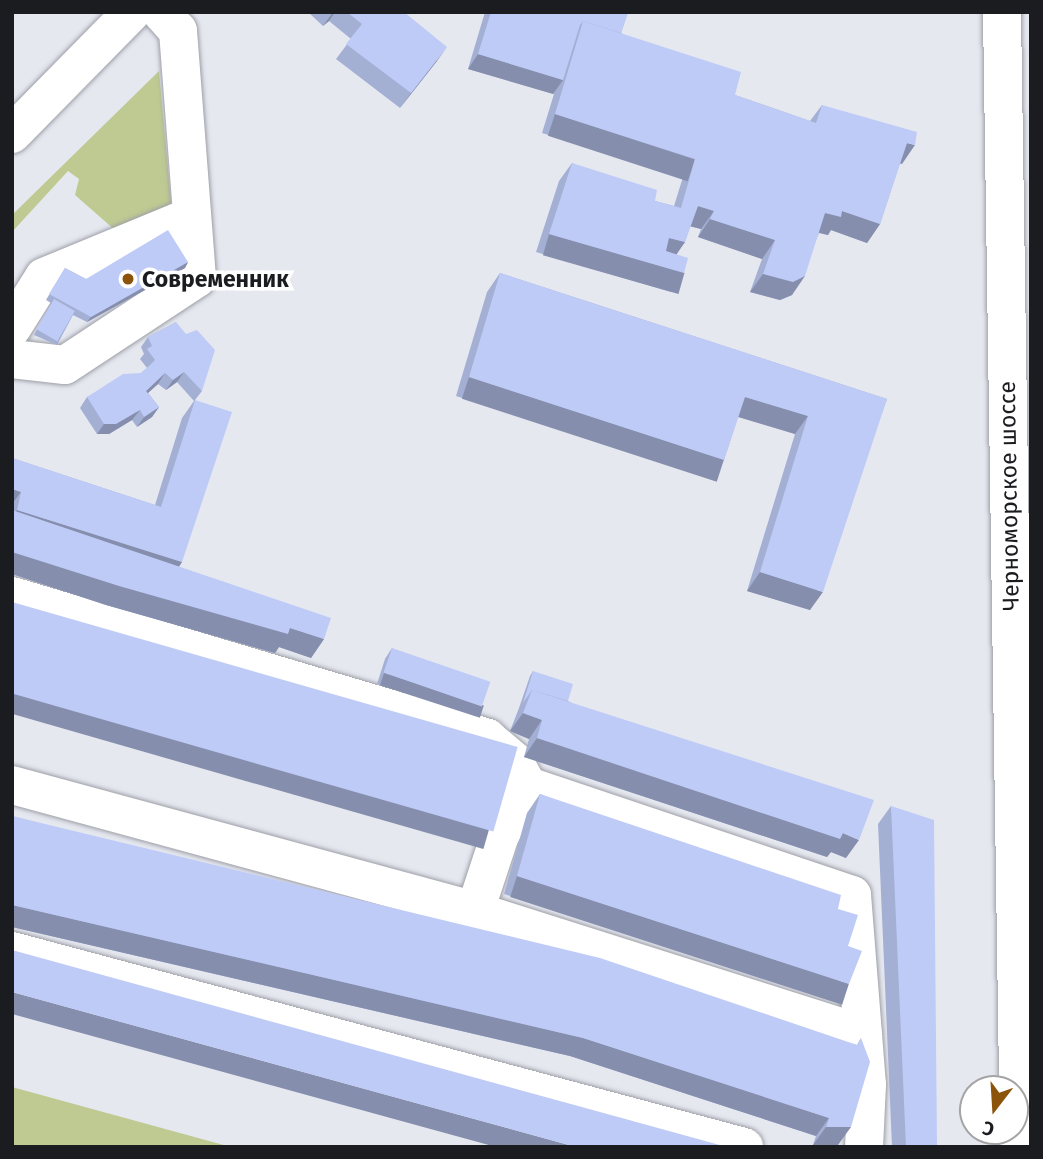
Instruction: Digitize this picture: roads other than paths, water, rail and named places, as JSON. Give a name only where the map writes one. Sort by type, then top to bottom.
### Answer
[{"type":"main road","points":[[12,134],[132,12]]},
{"type":"main road","points":[[12,359],[65,365],[197,278],[178,31],[161,12]]},
{"type":"main road","name":"Черноморское шоссе","points":[[1002,12],[1019,1147]]},
{"type":"main road","points":[[12,328],[44,277],[192,216]]},
{"type":"main road","points":[[12,596],[487,738],[514,761],[528,786],[852,895],[867,1084],[864,1147]]},
{"type":"main road","points":[[12,785],[475,911],[863,1034]]},
{"type":"main road","points":[[475,911],[500,835],[528,786]]},
{"type":"main road","points":[[12,951],[744,1147]]},
{"type":"place","name":"Современник","points":[[128,279]]}]
